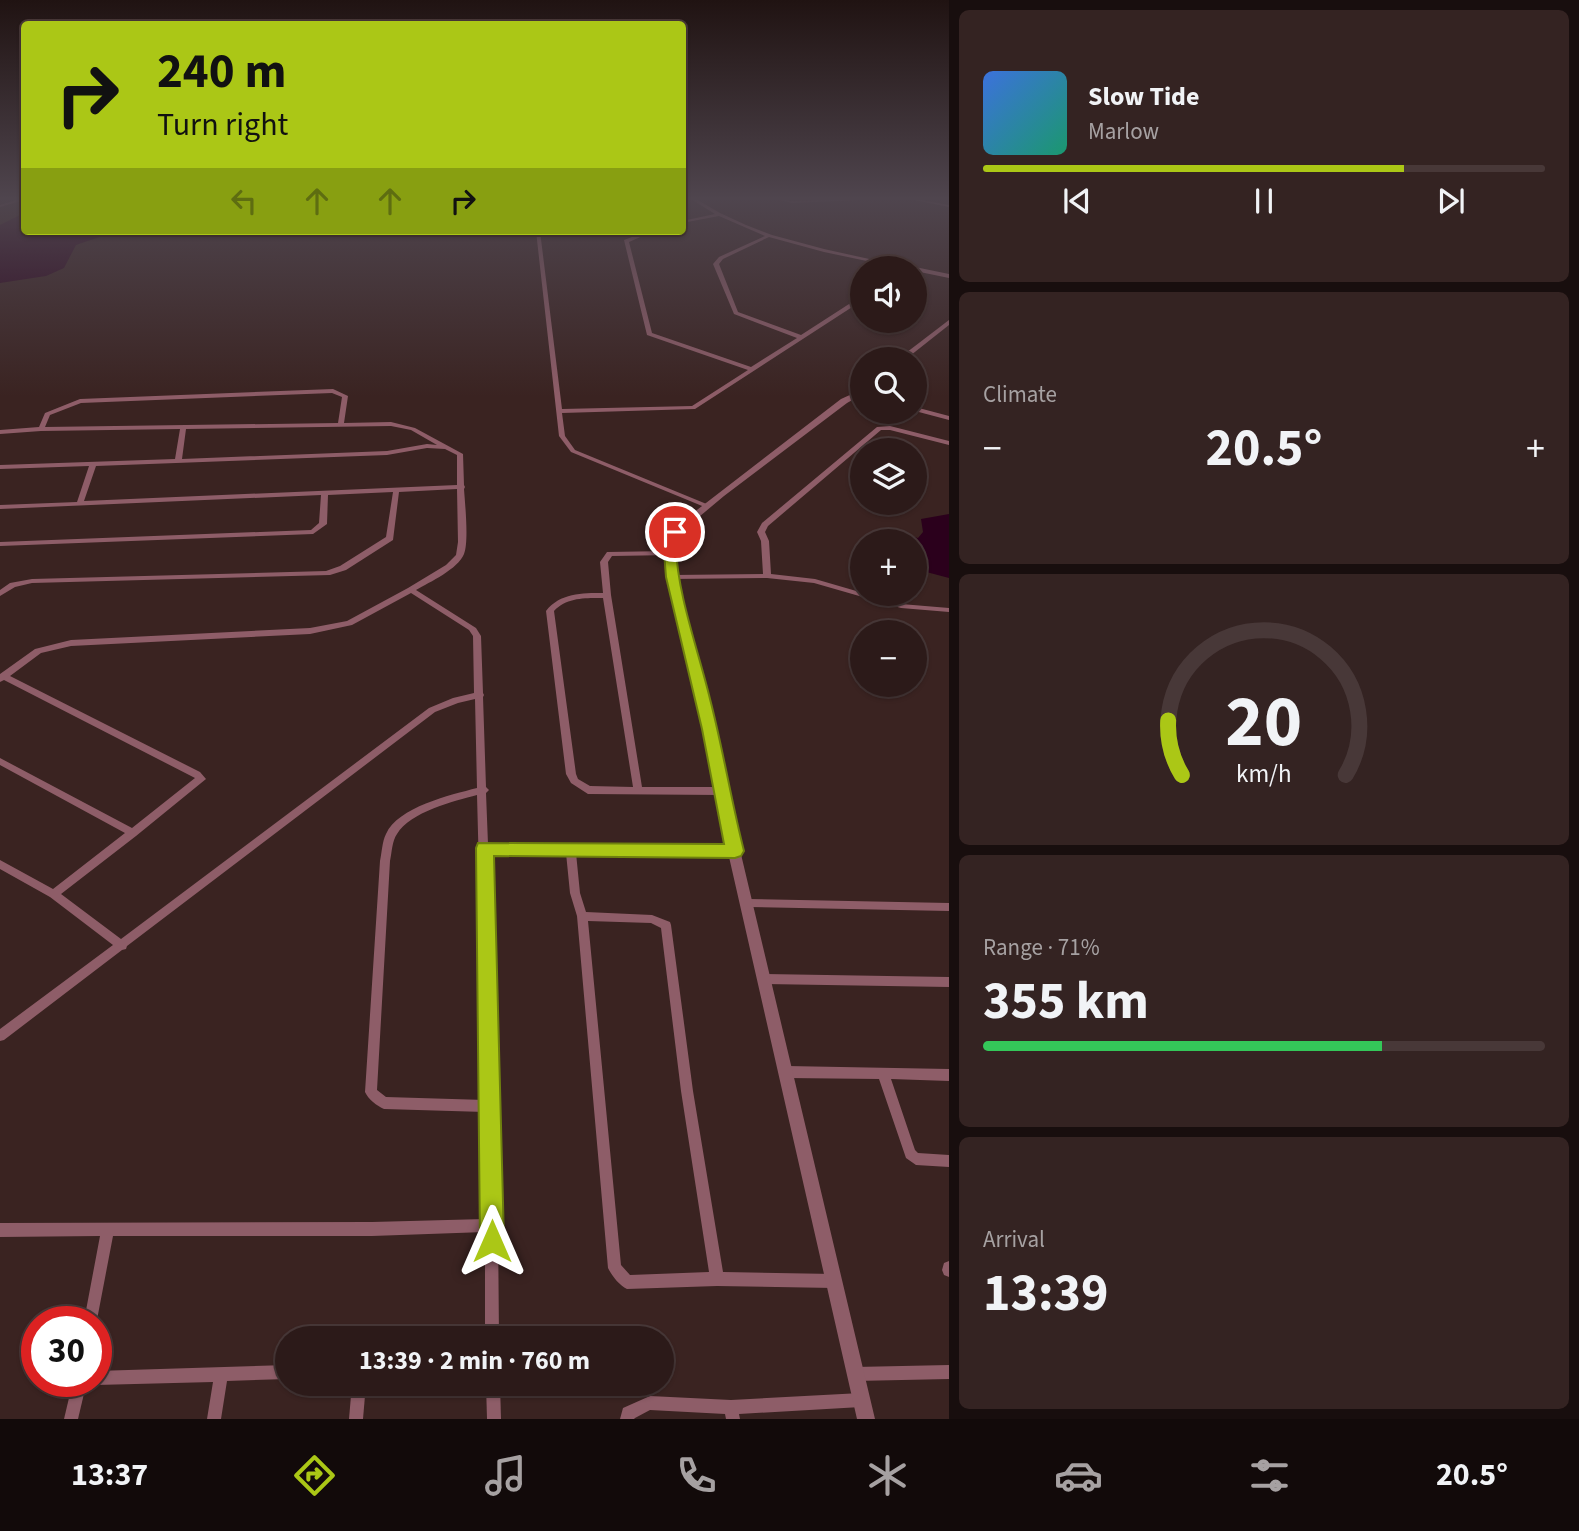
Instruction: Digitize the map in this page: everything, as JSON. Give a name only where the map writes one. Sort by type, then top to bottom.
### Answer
[{"type":"street","points":[[542,265],[562,436],[573,451],[707,506]]},
{"type":"street","points":[[632,265],[649,334],[751,369]]},
{"type":"street","points":[[716,265],[736,313],[800,337]]},
{"type":"street","points":[[927,271],[949,276]]},
{"type":"street","points":[[559,411],[693,408],[850,305]]},
{"type":"street","points":[[917,347],[949,322]]},
{"type":"street","points":[[41,429],[47,414],[80,401],[333,391],[345,396],[341,424]]},
{"type":"street","points":[[850,398],[675,532],[670,539],[670,554],[673,577],[710,729],[720,791],[866,1419]]},
{"type":"street","points":[[927,412],[949,418]]},
{"type":"street","points":[[0,432],[41,429],[401,425],[460,454],[460,555],[449,566],[411,590],[349,623],[325,630],[71,643],[38,652],[2,677],[200,776],[198,783],[54,894]]},
{"type":"street","points":[[178,461],[183,427]]},
{"type":"street","points":[[768,576],[765,541],[761,532],[765,525],[879,428],[890,428],[949,443]]},
{"type":"street","points":[[0,467],[374,454],[427,446],[450,447]]},
{"type":"street","points":[[80,502],[93,465]]},
{"type":"street","points":[[0,507],[396,492],[462,487]]},
{"type":"street","points":[[0,594],[13,585],[32,580],[327,573],[337,570],[390,538],[396,492]]},
{"type":"street","points":[[0,544],[313,532],[323,524],[325,493]]},
{"type":"street","points":[[638,791],[604,562],[610,554],[670,554]]},
{"type":"street","points":[[673,577],[768,576],[815,582],[901,606],[949,610]]},
{"type":"street","points":[[411,590],[476,631],[484,790],[491,1106],[492,1326]]},
{"type":"street","points":[[607,595],[577,597],[556,604],[550,611],[574,781],[587,790],[720,791]]},
{"type":"street","points":[[0,1036],[432,710],[456,700],[480,695]]},
{"type":"street","points":[[0,761],[133,833]]},
{"type":"street","points":[[484,790],[448,798],[415,814],[392,833],[385,861],[371,1092],[384,1103],[491,1106]]},
{"type":"street","points":[[485,848],[735,851]]},
{"type":"street","points":[[571,849],[575,892],[582,916],[614,1268],[627,1282],[718,1279],[834,1281]]},
{"type":"street","points":[[0,864],[54,894],[122,946]]},
{"type":"street","points":[[748,903],[949,907]]},
{"type":"street","points":[[582,916],[652,919],[666,925],[687,1091],[718,1279]]},
{"type":"street","points":[[765,979],[949,982]]},
{"type":"street","points":[[787,1072],[949,1075]]},
{"type":"street","points":[[883,1074],[910,1154],[916,1159],[949,1161]]},
{"type":"street","points":[[0,1230],[372,1229],[492,1225]]},
{"type":"street","points":[[94,1306],[108,1230]]},
{"type":"street","points":[[112,1377],[275,1372]]},
{"type":"street","points":[[855,1374],[949,1372]]},
{"type":"street","points":[[214,1419],[220,1374]]},
{"type":"street","points":[[356,1419],[358,1396]]},
{"type":"street","points":[[493,1396],[494,1419]]},
{"type":"street","points":[[71,1419],[76,1397]]},
{"type":"street","points":[[627,1419],[628,1413],[650,1403],[732,1413],[861,1400]]},
{"type":"shaded area","points":[[0,265],[65,265],[46,276],[0,283]]},
{"type":"shaded area","points":[[949,514],[949,578],[927,572],[927,529],[923,529],[921,519]]},
{"type":"route","points":[[492,1241],[485,848],[735,851],[720,791],[710,729],[673,577],[670,539],[675,532]]}]
